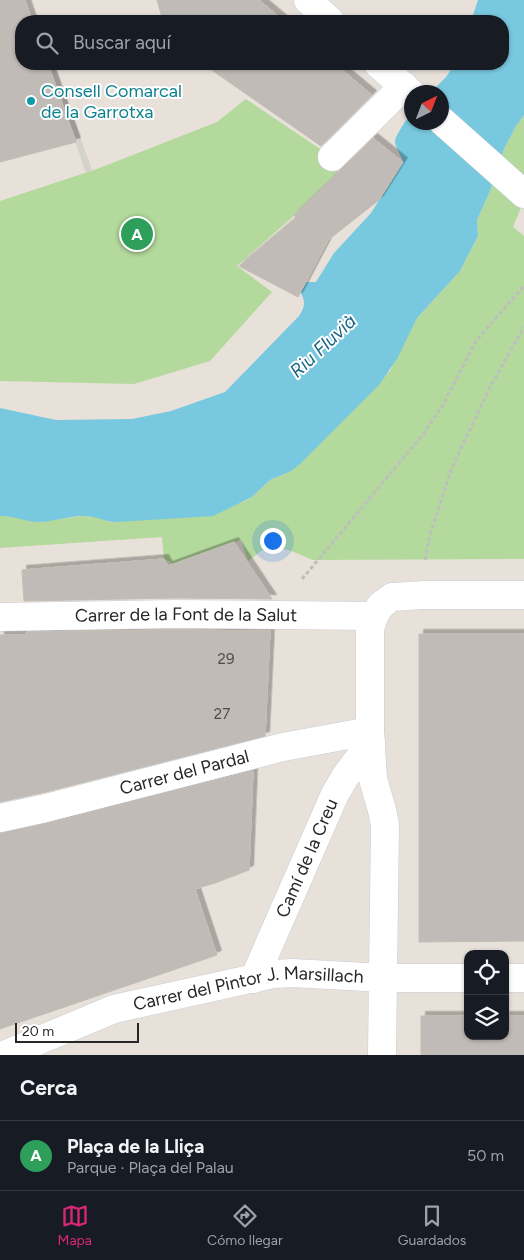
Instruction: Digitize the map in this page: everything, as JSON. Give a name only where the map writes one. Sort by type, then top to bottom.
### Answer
[{"type":"street","points":[[308,0],[324,15]]},
{"type":"street","points":[[385,70],[404,87]]},
{"type":"street","points":[[332,157],[404,94]]},
{"type":"street","points":[[449,127],[524,194]]},
{"type":"street","points":[[382,1055],[385,825],[373,779],[370,629],[374,616],[381,605],[392,597],[524,595]]},
{"type":"street","name":"Carrer de la Font de la Salut","points":[[0,617],[176,614],[374,616]]},
{"type":"street","name":"Carrer del Pardal","points":[[0,818],[283,747],[371,736]]},
{"type":"street","name":"Camí de la Creu","points":[[254,980],[335,794],[371,736]]},
{"type":"street","name":"Carrer del Pintor J. Marsillach","points":[[4,1055],[114,1009],[254,980],[273,974],[292,973],[384,978],[464,978]]},
{"type":"street","points":[[509,978],[524,978]]},
{"type":"path","points":[[279,615],[298,584],[421,437],[443,405],[476,341],[524,286]]},
{"type":"path","points":[[424,567],[430,535],[451,470],[490,387],[524,327]]},
{"type":"green space","points":[[246,99],[332,157],[339,176],[237,266],[272,292],[210,361],[134,384],[0,381],[0,201],[97,169],[217,122]]},
{"type":"green space","points":[[524,115],[524,200],[513,227],[524,236],[524,559],[313,560],[281,548],[274,548],[261,551],[248,561],[241,540],[173,564],[164,559],[162,537],[0,548],[0,516],[8,515],[39,522],[82,516],[99,517],[109,522],[243,502],[252,497],[270,480],[291,471],[390,371],[417,318],[460,271],[478,236],[477,220],[490,191],[504,149]]},
{"type":"shaded area","points":[[50,70],[56,70],[92,170],[86,173]]},
{"type":"water","name":"Riu Fluvià","points":[[478,0],[524,0],[524,115],[504,149],[490,191],[477,220],[478,236],[460,271],[417,318],[397,359],[379,385],[300,464],[291,471],[270,480],[252,497],[213,516],[117,522],[82,516],[39,522],[0,516],[0,408],[56,420],[132,419],[171,411],[225,392],[299,316],[304,304],[300,292],[306,282],[316,282],[334,253],[371,213],[403,162],[395,140],[404,124],[404,130],[449,130],[449,85],[438,85],[451,70],[509,70],[509,15],[473,15]]},
{"type":"building","name":"Consell Comarcal de la Garrotxa","points":[[0,0],[25,0],[30,15],[15,15],[15,70],[50,70],[76,142],[0,162]]},
{"type":"building","points":[[157,0],[259,0],[277,15],[161,15]]},
{"type":"building","points":[[212,70],[342,70],[372,95],[321,146]]},
{"type":"building","points":[[373,138],[403,162],[379,200],[328,240],[298,297],[239,266],[296,218],[294,215]]},
{"type":"building","points":[[234,542],[272,599],[176,598],[24,601],[22,570],[164,559],[168,566]]},
{"type":"building","points":[[270,631],[265,736],[0,802],[0,635],[26,635],[26,632]]},
{"type":"building","points":[[419,634],[524,634],[524,941],[419,942]]},
{"type":"building","points":[[253,771],[249,870],[195,889],[217,955],[0,1029],[0,833],[50,823]]},
{"type":"building","points":[[421,1016],[464,1016],[464,1040],[509,1040],[509,1016],[524,1016],[524,1055],[421,1055]]},
{"type":"place","name":"Consell Comarcal de la Garrotxa","points":[[31,101]]},
{"type":"place","name":"Plaça de la Lliça","points":[[137,234]]}]
